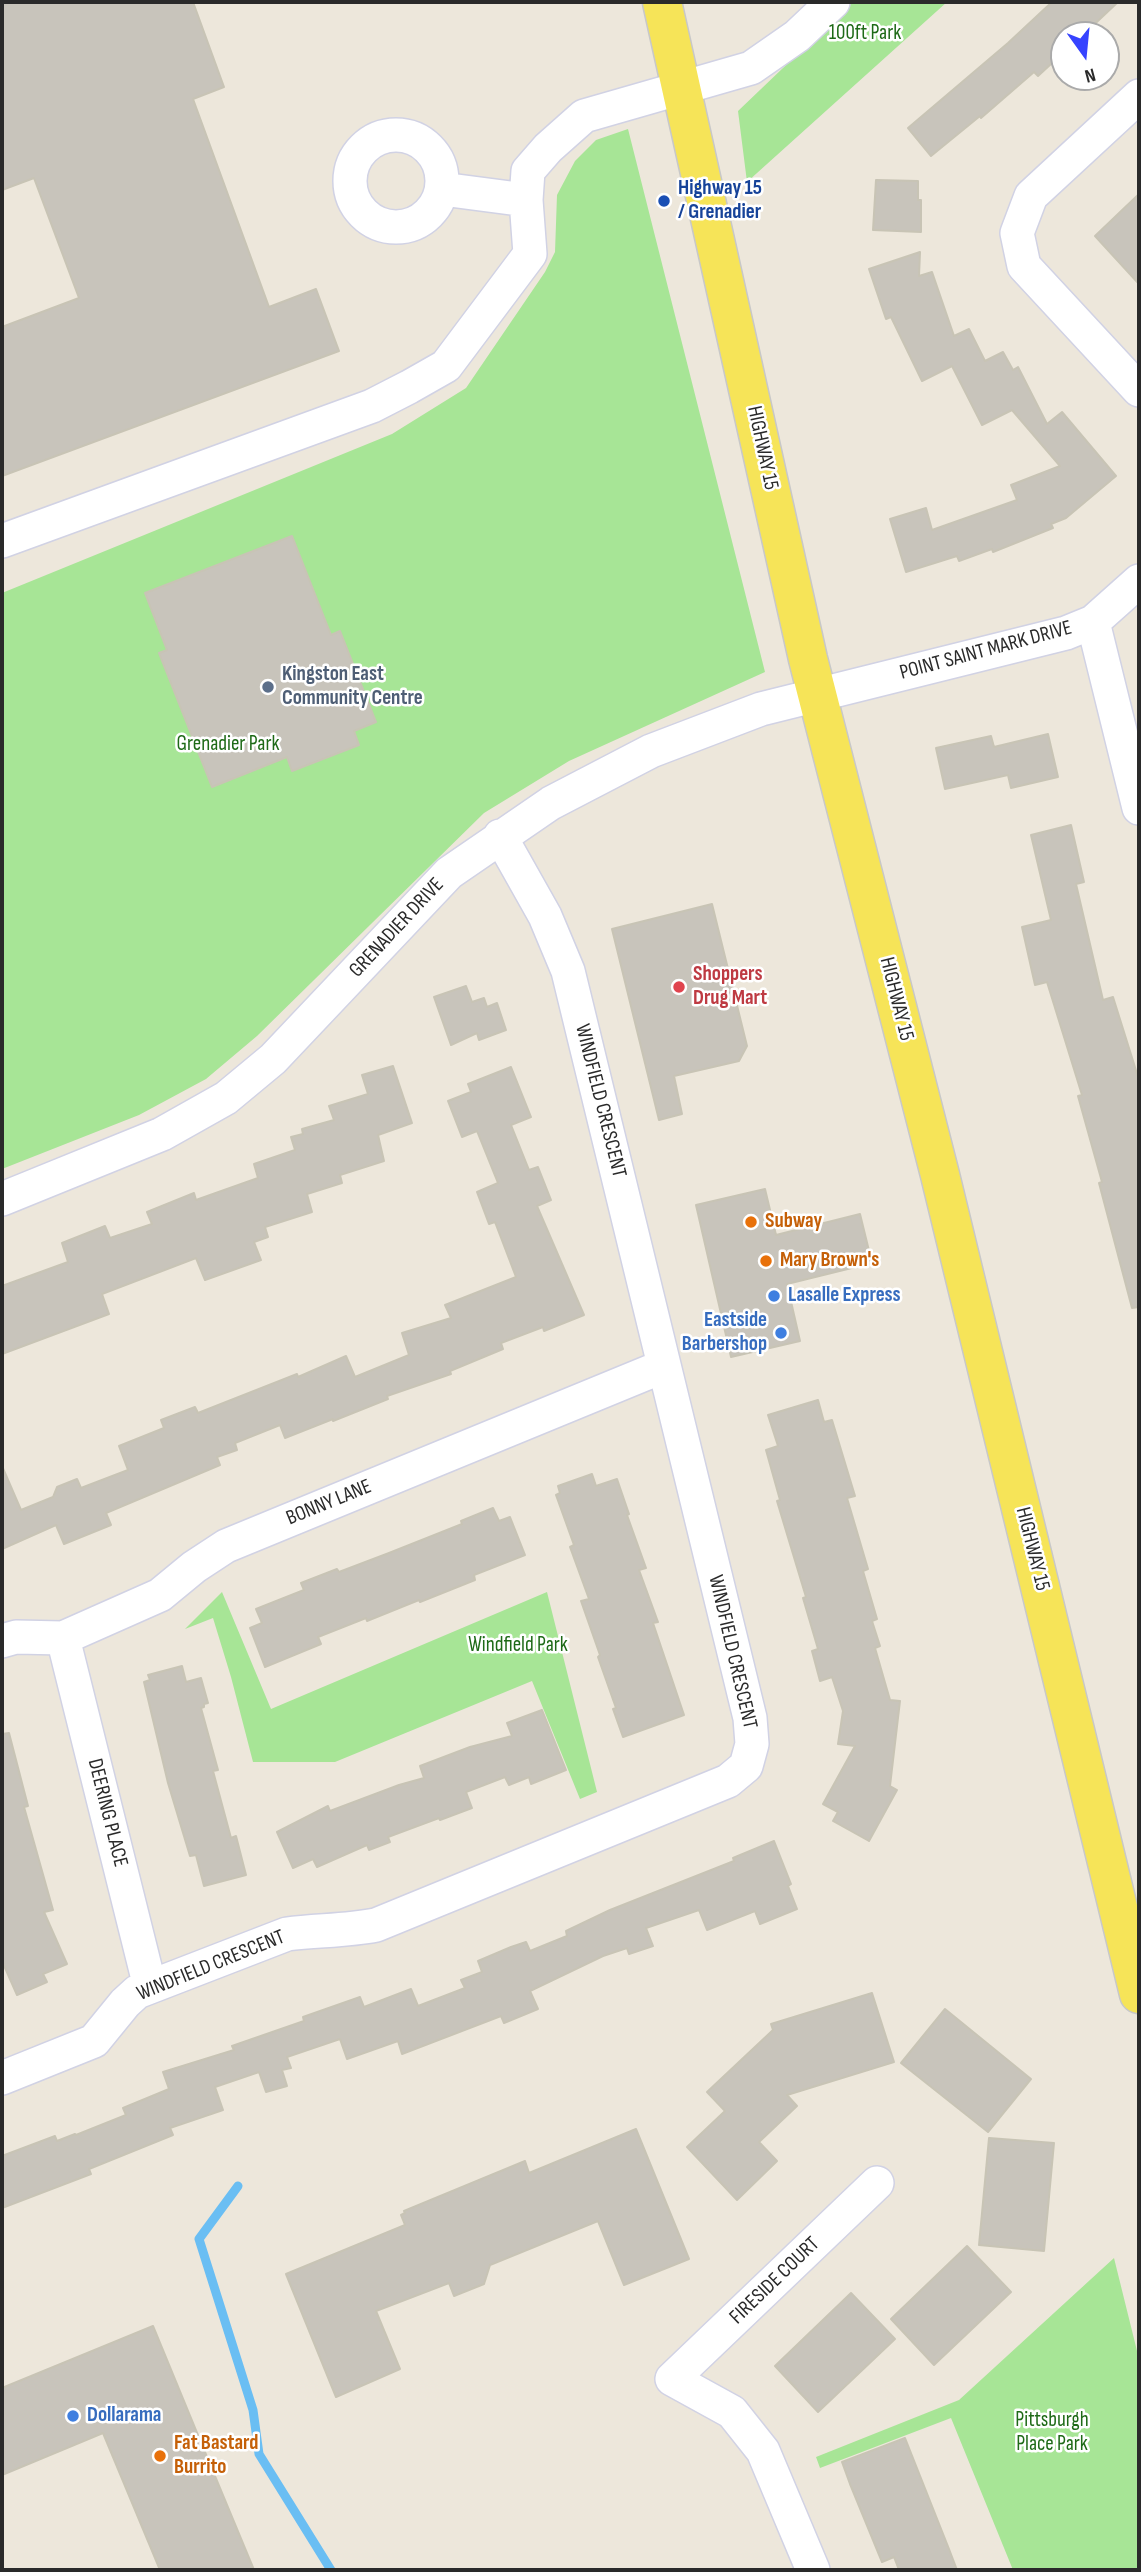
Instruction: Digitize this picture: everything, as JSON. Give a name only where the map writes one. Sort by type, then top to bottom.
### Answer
[{"type":"main road","name":"HIGHWAY 15","points":[[662,2],[818,695],[946,1200],[1139,1993]]},
{"type":"street","points":[[2,541],[372,406],[446,366],[530,254],[526,201],[528,171],[548,148],[584,116],[751,68],[797,36],[833,2]]},
{"type":"street","points":[[1139,96],[1031,197],[1017,233],[1024,266],[1139,390]]},
{"type":"street","points":[[442,189],[526,201]]},
{"type":"street","name":"POINT SAINT MARK DRIVE","points":[[818,695],[1066,633],[1093,622],[1139,581]]},
{"type":"street","points":[[1093,622],[1139,808]]},
{"type":"street","name":"GRENADIER DRIVE","points":[[2,1199],[162,1134],[226,1098],[273,1059],[449,873],[551,803],[652,751],[761,709],[818,695]]},
{"type":"street","name":"WINDFIELD CRESCENT","points":[[2,2078],[94,2041],[137,1992],[287,1934],[376,1926],[729,1781],[746,1766],[752,1744],[750,1718],[568,971],[545,916],[500,836]]},
{"type":"street","name":"BONNY LANE","points":[[2,1641],[16,1637],[63,1638],[160,1595],[194,1567],[226,1546],[664,1366]]},
{"type":"street","name":"DEERING PLACE","points":[[63,1638],[150,1987]]},
{"type":"street","name":"FIRESIDE COURT","points":[[813,2570],[763,2451],[733,2412],[673,2379],[877,2183]]},
{"type":"green space","name":"100ft Park","points":[[852,2],[947,2],[747,182],[738,111]]},
{"type":"green space","name":"Grenadier Park","points":[[628,129],[765,672],[569,761],[484,813],[257,1036],[206,1079],[139,1115],[2,1169],[2,593],[392,434],[466,388],[545,272],[555,252],[557,195],[575,161],[596,140]]},
{"type":"green space","name":"Windfield Park","points":[[222,1592],[271,1709],[547,1592],[597,1792],[580,1799],[532,1681],[335,1762],[253,1762],[213,1618],[185,1629]]},
{"type":"green space","name":"Pittsburgh Place Park","points":[[1114,2258],[1139,2359],[1139,2568],[1013,2570],[951,2418],[820,2468],[816,2457],[959,2400]]},
{"type":"building","points":[[2,2],[193,2],[224,87],[193,99],[269,307],[316,289],[339,351],[2,476],[2,327],[79,298],[34,178],[2,190]]},
{"type":"building","points":[[1052,2],[1118,2],[1098,21],[1050,21],[1050,65],[1038,76],[1034,72],[981,118],[980,116],[931,156],[908,128]]},
{"type":"building","points":[[876,180],[918,181],[921,232],[873,230]]},
{"type":"building","points":[[1139,194],[1139,284],[1095,236]]},
{"type":"building","points":[[920,252],[919,276],[932,272],[954,336],[969,329],[985,361],[1003,352],[1013,370],[1018,367],[1047,424],[1062,412],[1116,476],[1066,518],[1051,524],[1053,528],[993,552],[992,549],[959,561],[957,556],[906,572],[890,519],[926,508],[932,530],[1017,500],[1011,485],[1060,466],[1012,410],[982,425],[952,366],[922,381],[891,317],[886,319],[869,269]]},
{"type":"building","name":"Kingston East Community Centre","points":[[292,536],[331,635],[340,631],[376,722],[354,731],[359,745],[292,771],[287,757],[212,787],[159,653],[167,650],[145,593]]},
{"type":"building","points":[[1048,734],[1058,777],[1011,788],[1008,775],[945,789],[936,748],[991,736],[994,747]]},
{"type":"building","points":[[1071,825],[1084,882],[1076,884],[1103,1000],[1113,997],[1139,1080],[1139,1307],[1132,1308],[1078,1096],[1082,1095],[1047,982],[1035,985],[1022,927],[1051,920],[1031,835]]},
{"type":"building","name":"Shoppers Drug Mart","points":[[712,904],[747,1046],[739,1061],[674,1076],[682,1114],[659,1120],[612,929]]},
{"type":"building","points":[[466,986],[472,1002],[484,998],[487,1007],[497,1003],[506,1030],[479,1040],[477,1033],[451,1045],[434,997]]},
{"type":"building","points":[[393,1066],[412,1123],[378,1135],[384,1161],[340,1175],[342,1183],[307,1194],[312,1212],[265,1227],[268,1237],[254,1242],[261,1260],[205,1280],[196,1258],[102,1294],[109,1314],[2,1354],[2,1286],[68,1262],[62,1243],[105,1226],[110,1238],[152,1224],[147,1212],[194,1193],[196,1200],[258,1178],[254,1164],[295,1150],[291,1137],[303,1134],[302,1129],[334,1120],[329,1106],[368,1094],[362,1075]]},
{"type":"building","points":[[511,1067],[531,1117],[511,1125],[529,1170],[538,1167],[551,1200],[537,1206],[584,1315],[544,1331],[543,1327],[501,1343],[503,1349],[450,1371],[451,1374],[387,1396],[388,1399],[333,1421],[285,1438],[280,1425],[235,1443],[237,1450],[217,1457],[220,1465],[106,1513],[111,1525],[64,1544],[56,1525],[2,1549],[2,1466],[21,1510],[53,1497],[57,1487],[77,1479],[81,1488],[128,1470],[119,1446],[164,1428],[161,1420],[195,1407],[198,1413],[297,1374],[298,1377],[346,1356],[355,1377],[409,1355],[402,1333],[451,1318],[445,1305],[516,1277],[495,1222],[489,1224],[477,1192],[498,1183],[477,1131],[462,1137],[448,1101],[471,1092],[468,1084]]},
{"type":"building","points":[[765,1189],[776,1235],[860,1214],[872,1263],[787,1284],[800,1341],[731,1357],[696,1205]]},
{"type":"building","points":[[818,1400],[824,1422],[832,1420],[855,1496],[847,1498],[868,1569],[863,1571],[877,1619],[872,1621],[880,1646],[875,1648],[890,1700],[900,1701],[890,1786],[897,1790],[869,1841],[833,1821],[838,1812],[823,1804],[855,1746],[838,1744],[843,1711],[832,1677],[820,1681],[812,1651],[818,1649],[803,1598],[806,1597],[777,1501],[780,1500],[766,1450],[778,1446],[768,1415]]},
{"type":"building","points":[[592,1474],[596,1486],[617,1479],[646,1568],[639,1570],[658,1622],[653,1623],[684,1715],[623,1737],[598,1657],[600,1655],[581,1601],[589,1599],[570,1547],[574,1545],[556,1495],[560,1493],[558,1486]]},
{"type":"building","points":[[493,1508],[499,1521],[510,1517],[525,1555],[474,1575],[475,1580],[420,1602],[419,1600],[367,1621],[366,1618],[318,1637],[321,1644],[265,1667],[250,1628],[262,1623],[256,1609],[304,1590],[301,1583],[389,1553],[462,1524],[461,1521]]},
{"type":"building","points":[[182,1666],[186,1682],[201,1678],[208,1703],[201,1708],[218,1770],[213,1771],[231,1838],[236,1836],[246,1875],[204,1886],[196,1855],[190,1856],[168,1783],[144,1682],[150,1680],[148,1675]]},
{"type":"building","points":[[542,1710],[566,1770],[531,1784],[529,1777],[509,1785],[505,1777],[466,1792],[472,1808],[388,1837],[390,1842],[369,1850],[367,1845],[317,1867],[313,1859],[293,1868],[277,1832],[328,1806],[330,1811],[424,1778],[420,1766],[470,1747],[512,1736],[507,1723]]},
{"type":"building","points":[[9,1733],[28,1806],[24,1807],[53,1910],[44,1912],[67,1964],[43,1974],[47,1982],[17,1995],[2,1961],[2,1734]]},
{"type":"building","points":[[774,1841],[791,1884],[788,1886],[797,1909],[760,1924],[755,1911],[707,1930],[699,1910],[646,1928],[653,1946],[629,1954],[627,1948],[603,1956],[530,1991],[538,2009],[504,2023],[501,2016],[402,2054],[398,2041],[347,2059],[340,2039],[287,2057],[291,2068],[282,2070],[287,2086],[266,2092],[259,2072],[215,2087],[223,2110],[170,2128],[173,2135],[89,2169],[91,2174],[2,2208],[2,2156],[55,2136],[57,2141],[76,2135],[126,2115],[123,2108],[169,2089],[163,2072],[234,2050],[232,2046],[304,2021],[303,2017],[360,1997],[364,2007],[411,1989],[418,2006],[465,1988],[461,1980],[482,1972],[478,1961],[526,1942],[530,1951],[567,1936],[566,1931],[610,1910],[734,1861],[733,1858]]},
{"type":"building","points":[[872,1993],[894,2062],[787,2095],[797,2106],[759,2142],[777,2161],[737,2200],[687,2147],[725,2111],[707,2092],[773,2030],[771,2024]]},
{"type":"building","points":[[945,2009],[1031,2079],[988,2132],[901,2063]]},
{"type":"building","points":[[636,2129],[689,2259],[624,2285],[598,2221],[490,2265],[484,2284],[454,2296],[449,2283],[376,2311],[400,2369],[336,2397],[286,2274],[405,2225],[401,2215],[404,2211],[525,2161],[529,2173]]},
{"type":"building","points":[[989,2138],[1054,2143],[1044,2251],[979,2245]]},
{"type":"building","points":[[967,2246],[1011,2292],[934,2365],[891,2319]]},
{"type":"building","points":[[851,2293],[895,2339],[818,2412],[775,2366]]},
{"type":"building","points":[[153,2326],[254,2570],[160,2570],[103,2433],[2,2475],[2,2388]]},
{"type":"building","points":[[905,2438],[957,2570],[899,2570],[894,2557],[882,2562],[850,2484],[842,2462]]},
{"type":"waterway","points":[[238,2186],[199,2239],[253,2410],[259,2454],[331,2570]]},
{"type":"place","name":"Highway 15 / Grenadier","points":[[664,201]]},
{"type":"place","name":"Kingston East Community Centre","points":[[268,687]]},
{"type":"place","name":"Shoppers Drug Mart","points":[[679,987]]},
{"type":"place","name":"Subway","points":[[751,1222]]},
{"type":"place","name":"Mary Brown's","points":[[766,1261]]},
{"type":"place","name":"Lasalle Express","points":[[774,1296]]},
{"type":"place","name":"Eastside Barbershop","points":[[781,1333]]},
{"type":"place","name":"Dollarama","points":[[73,2416]]},
{"type":"place","name":"Fat Bastard Burrito","points":[[160,2456]]}]
